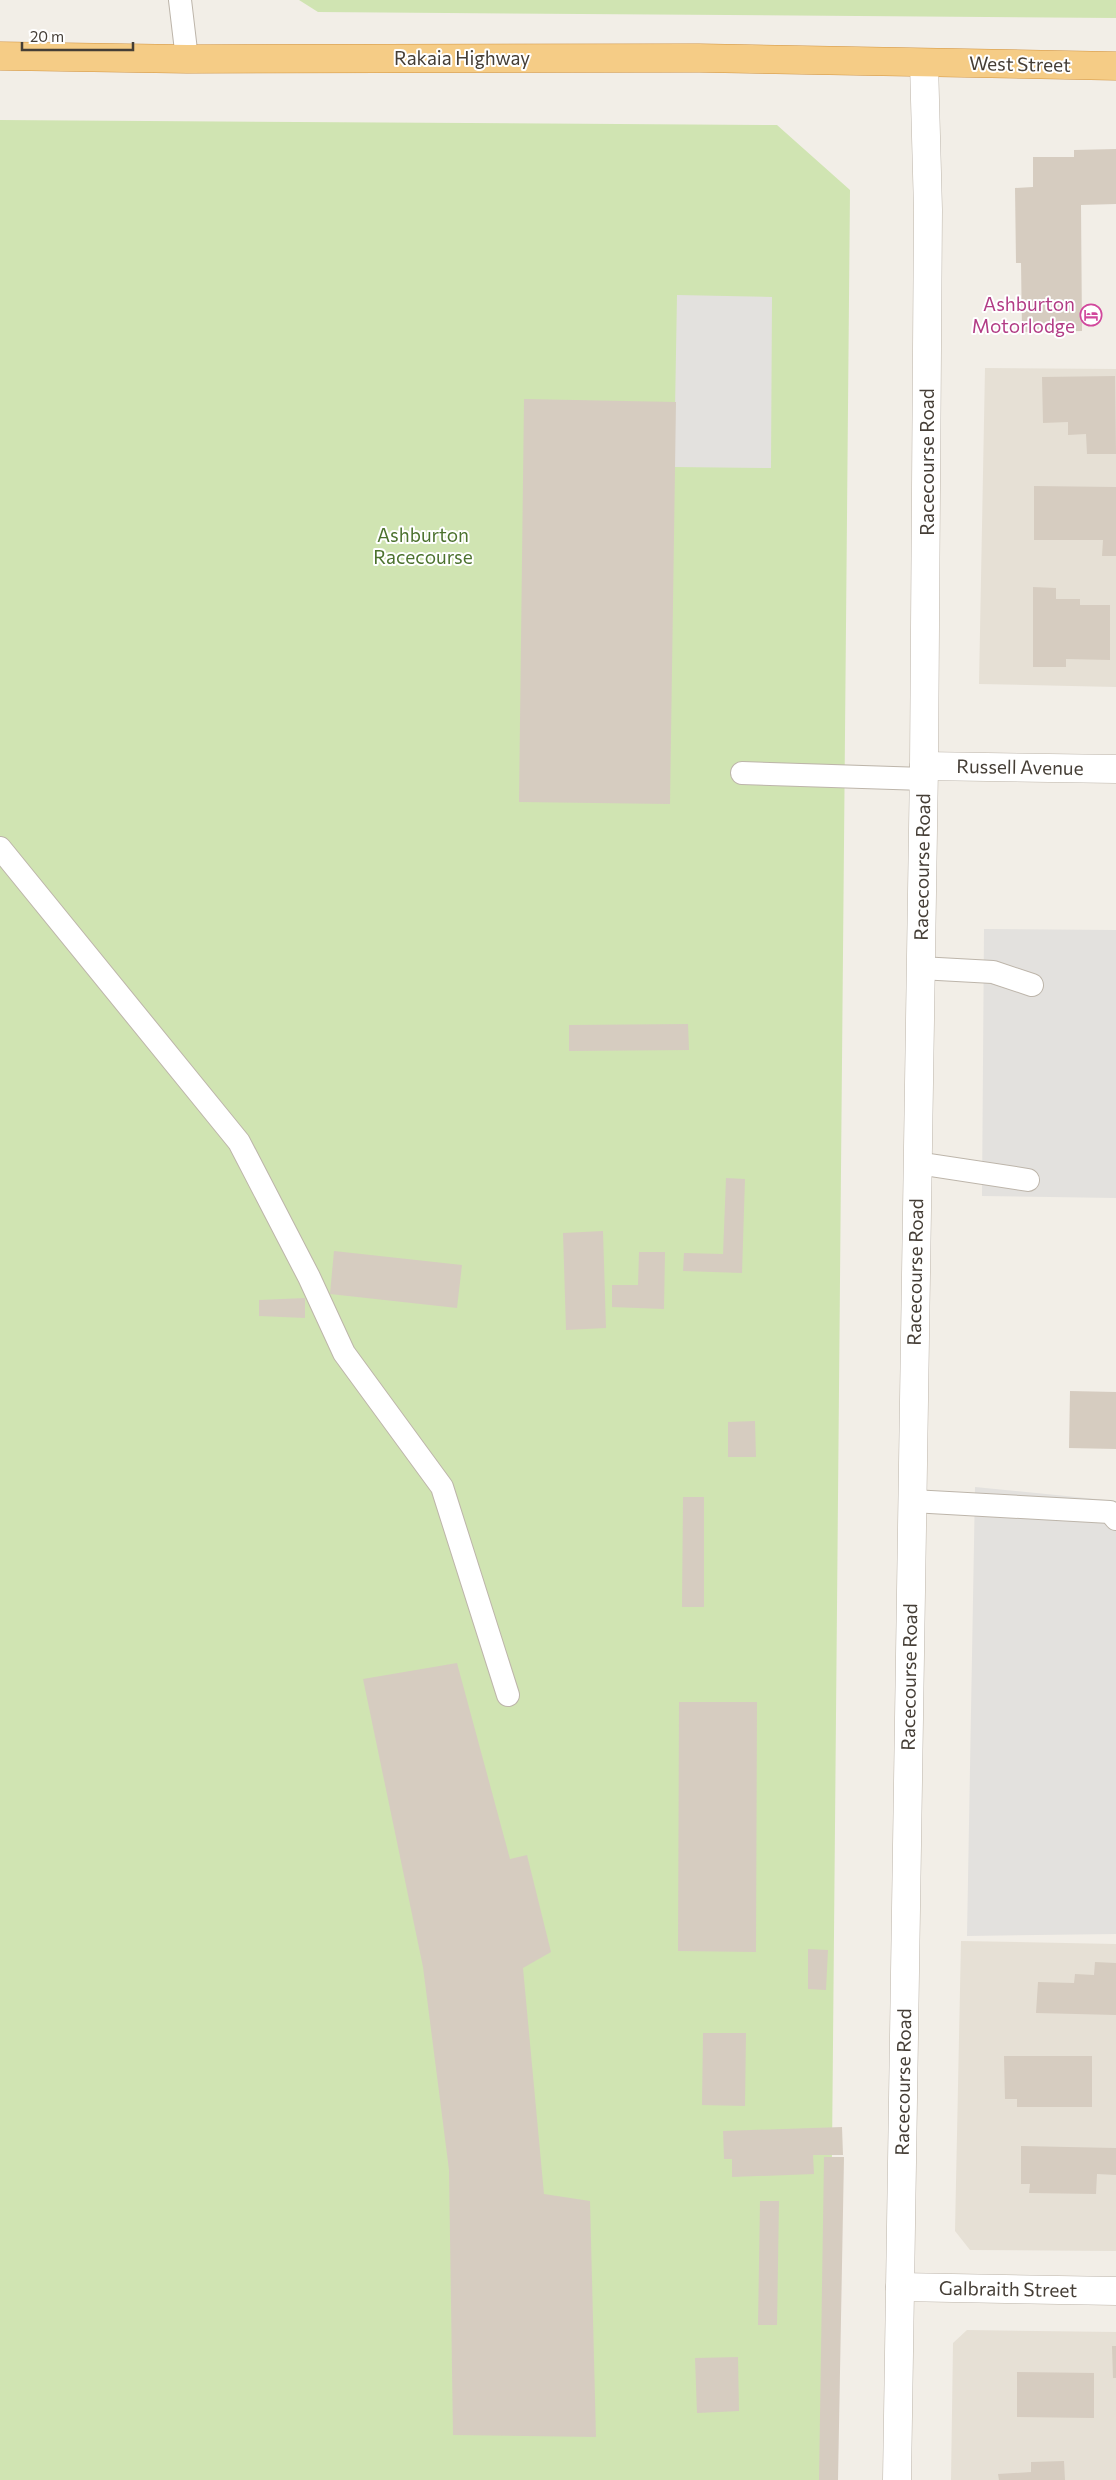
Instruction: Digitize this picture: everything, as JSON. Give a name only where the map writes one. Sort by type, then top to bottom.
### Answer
[{"type":"highway","name":"Rakaia Highway","points":[[0,56],[187,59],[699,58],[924,64]]},
{"type":"highway","name":"West Street","points":[[924,64],[1116,66]]},
{"type":"street","name":"Racecourse Road","points":[[897,2480],[924,772],[928,210],[924,64]]},
{"type":"street","name":"Russell Avenue","points":[[924,772],[1116,769]]},
{"type":"street","name":"Galbraith Street","points":[[900,2287],[1116,2291]]},
{"type":"lane","points":[[180,0],[187,59]]},
{"type":"lane","points":[[742,773],[924,772]]},
{"type":"lane","points":[[0,848],[238,1142],[309,1277],[344,1353],[442,1486],[508,1695]]},
{"type":"lane","points":[[920,968],[993,972],[1032,985]]},
{"type":"lane","points":[[917,1163],[1028,1180]]},
{"type":"lane","points":[[912,1501],[1110,1512],[1116,1519]]},
{"type":"shaded area","points":[[677,295],[772,297],[771,468],[674,467]]},
{"type":"shaded area","points":[[985,368],[1116,369],[1116,687],[979,684]]},
{"type":"shaded area","points":[[984,929],[1116,930],[1116,1198],[982,1196]]},
{"type":"shaded area","points":[[975,1487],[1116,1501],[1116,1934],[967,1936]]},
{"type":"shaded area","points":[[961,1941],[1116,1944],[1116,2251],[970,2250],[955,2231]]},
{"type":"shaded area","points":[[967,2330],[1116,2332],[1116,2480],[951,2480],[953,2343]]},
{"type":"green space","points":[[299,0],[1116,0],[1116,18],[318,12]]},
{"type":"green space","name":"Ashburton Racecourse","points":[[0,120],[777,125],[850,190],[829,2480],[0,2480]]},
{"type":"building","points":[[1116,149],[1116,204],[1081,205],[1082,331],[1022,332],[1021,263],[1016,263],[1015,188],[1033,187],[1033,157],[1074,157],[1074,150]]},
{"type":"building","points":[[1115,376],[1116,454],[1087,454],[1086,434],[1068,435],[1068,422],[1043,423],[1042,377]]},
{"type":"building","points":[[524,399],[676,402],[670,804],[519,802]]},
{"type":"building","points":[[1034,486],[1116,487],[1116,556],[1102,556],[1103,540],[1034,540]]},
{"type":"building","points":[[1033,587],[1056,588],[1056,599],[1080,599],[1080,605],[1110,605],[1110,660],[1066,659],[1066,667],[1033,667]]},
{"type":"building","points":[[688,1024],[689,1050],[569,1051],[569,1025]]},
{"type":"building","points":[[726,1178],[745,1179],[742,1273],[683,1271],[684,1253],[723,1254]]},
{"type":"building","points":[[603,1231],[606,1328],[566,1330],[563,1233]]},
{"type":"building","points":[[334,1251],[462,1265],[457,1308],[330,1294]]},
{"type":"building","points":[[639,1252],[665,1252],[664,1309],[612,1307],[612,1285],[638,1285]]},
{"type":"building","points":[[305,1298],[305,1318],[259,1316],[259,1300]]},
{"type":"building","points":[[1070,1391],[1116,1392],[1116,1449],[1069,1448]]},
{"type":"building","points":[[755,1421],[756,1457],[728,1457],[728,1422]]},
{"type":"building","points":[[683,1497],[704,1497],[704,1607],[682,1607]]},
{"type":"building","points":[[457,1663],[510,1859],[527,1855],[551,1952],[523,1968],[544,2194],[590,2201],[596,2437],[453,2435],[449,2170],[423,1967],[363,1679]]},
{"type":"building","points":[[679,1702],[757,1702],[756,1952],[678,1951]]},
{"type":"building","points":[[808,1949],[828,1950],[826,1990],[808,1989]]},
{"type":"building","points":[[1095,1962],[1116,1963],[1116,2015],[1036,2013],[1038,1982],[1074,1983],[1075,1974],[1094,1975]]},
{"type":"building","points":[[703,2033],[746,2033],[745,2106],[702,2105]]},
{"type":"building","points":[[1004,2056],[1092,2056],[1092,2107],[1017,2107],[1017,2099],[1005,2099]]},
{"type":"building","points":[[842,2127],[843,2155],[813,2155],[814,2174],[732,2177],[732,2159],[724,2159],[723,2131]]},
{"type":"building","points":[[1021,2146],[1116,2148],[1116,2175],[1097,2174],[1096,2194],[1029,2193],[1030,2184],[1021,2184]]},
{"type":"building","points":[[824,2157],[844,2157],[838,2480],[819,2480]]},
{"type":"building","points":[[760,2201],[779,2201],[777,2325],[758,2325]]},
{"type":"building","points":[[1112,2346],[1116,2346],[1116,2378],[1113,2378]]},
{"type":"building","points":[[738,2357],[739,2411],[697,2413],[695,2358]]},
{"type":"building","points":[[1017,2372],[1094,2373],[1094,2418],[1017,2417]]},
{"type":"building","points":[[1064,2461],[1065,2480],[999,2480],[998,2474],[1031,2472],[1031,2462]]},
{"type":"place","name":"Ashburton Motorlodge","points":[[1091,315]]}]
